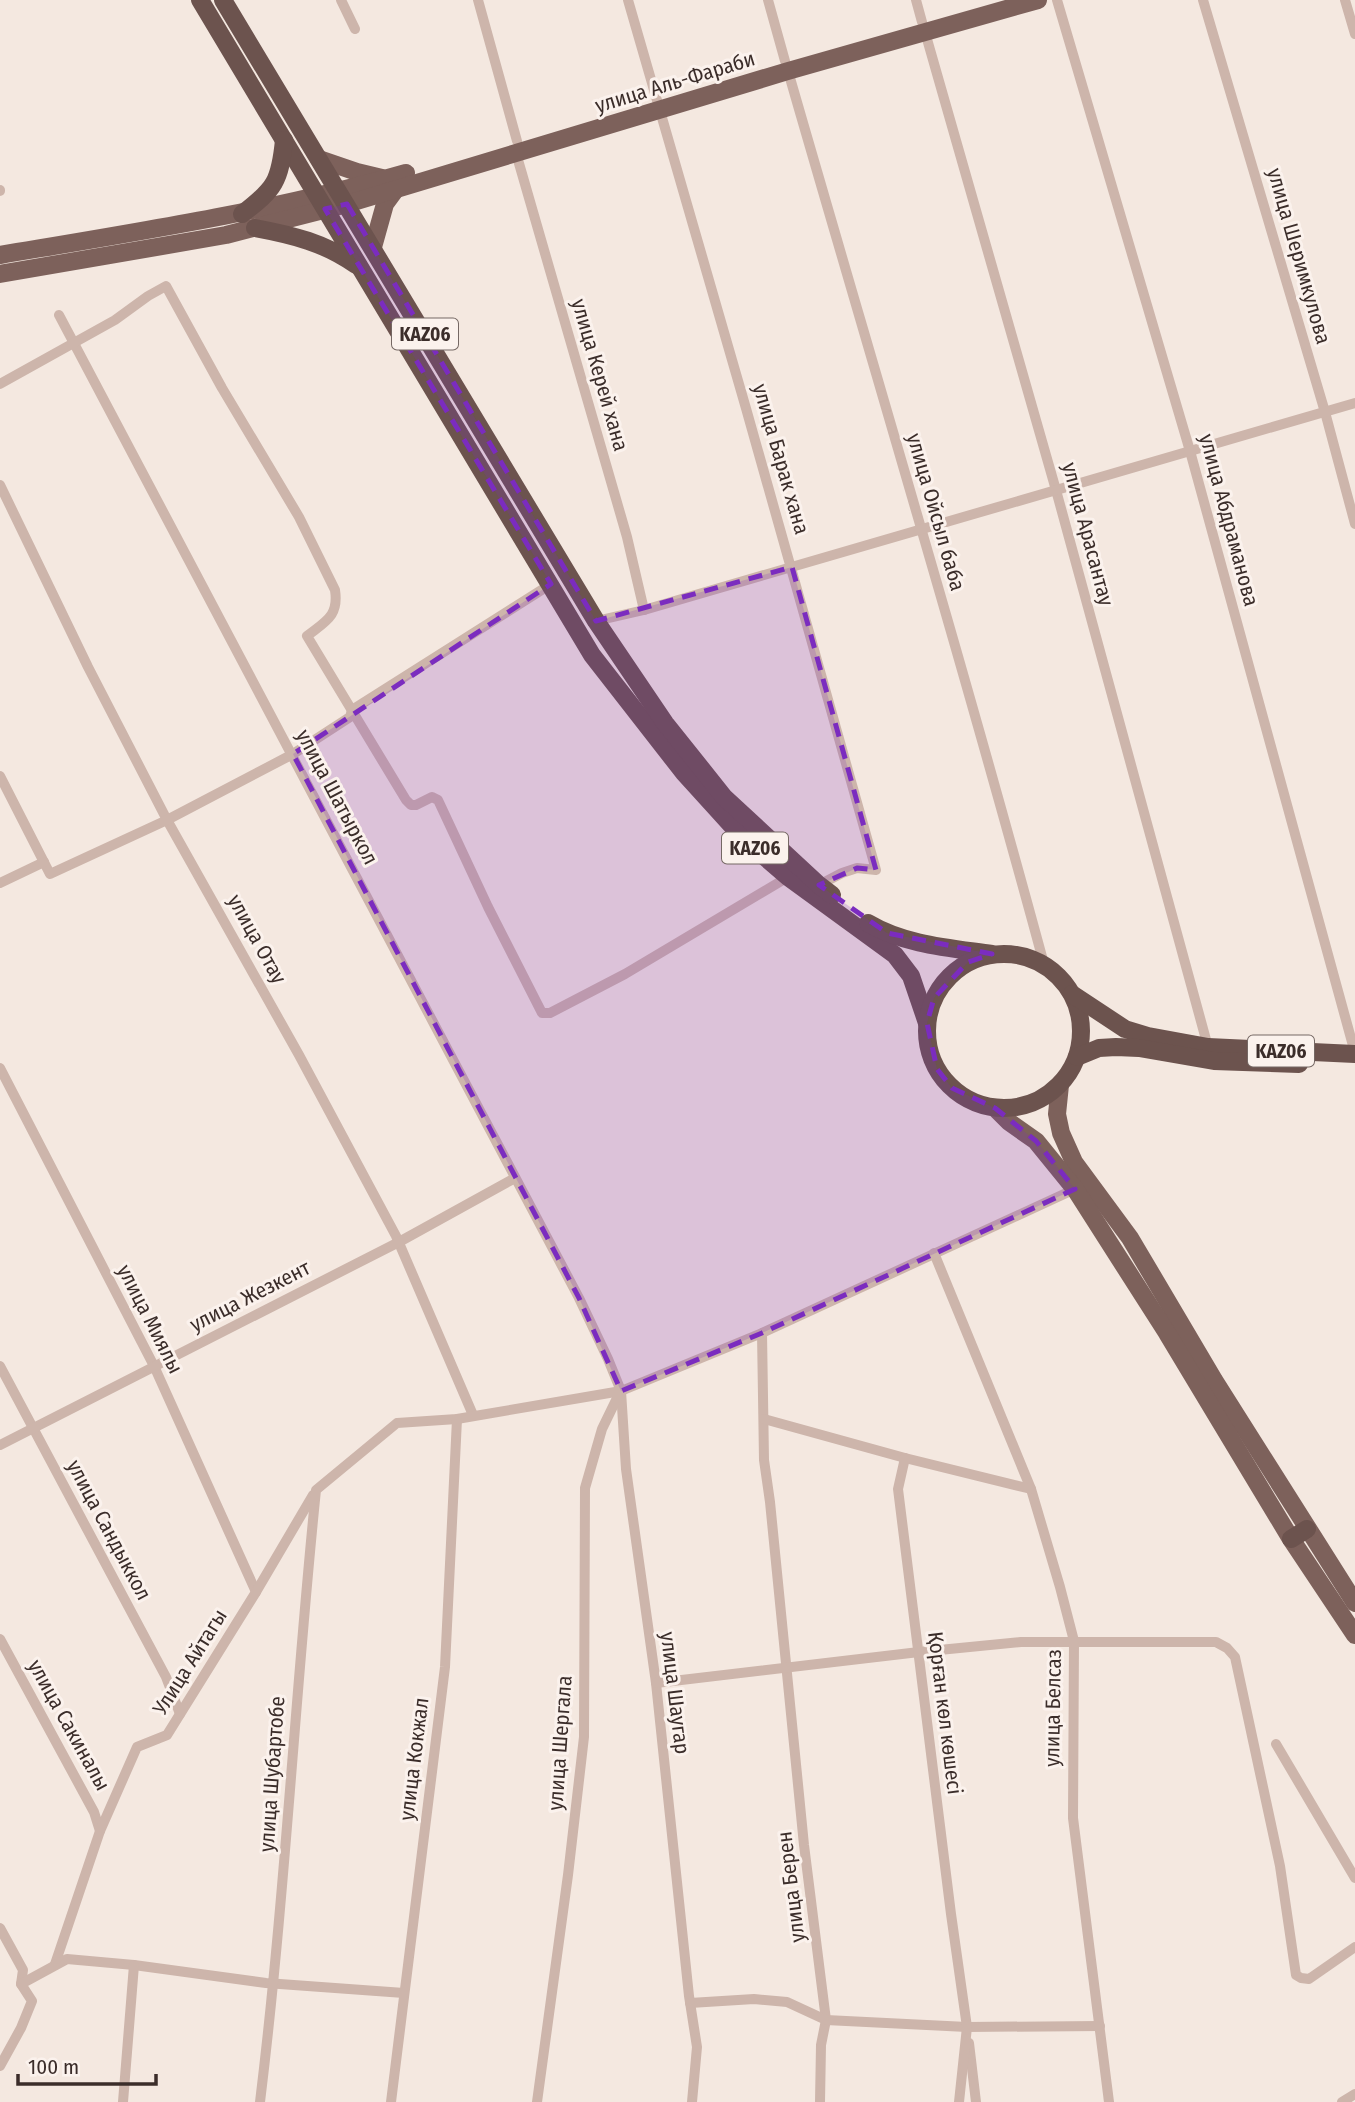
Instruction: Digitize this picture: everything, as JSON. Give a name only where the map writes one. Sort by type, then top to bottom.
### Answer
[{"type":"highway","name":"KАZ06","points":[[200,0],[592,655],[684,774],[743,838],[788,877],[895,954],[911,976],[927,1023],[928,1047],[932,1058],[952,1088],[972,1102],[995,1108],[1019,1107],[1041,1099],[1060,1085],[1077,1057],[1082,1036],[1080,1014],[1072,994],[1060,977],[1044,964],[1018,954],[992,954],[939,947],[887,933],[871,924],[819,886],[724,797],[665,723],[596,621],[223,0]]},
{"type":"highway","points":[[242,214],[261,200],[273,186],[280,170],[284,140]]},
{"type":"highway","points":[[255,228],[308,239],[327,247],[361,268]]},
{"type":"highway","name":"KАZ06","points":[[927,1023],[934,998],[948,977],[968,962],[992,954]]},
{"type":"highway","name":"KАZ06","points":[[1072,994],[1125,1028],[1148,1036],[1208,1047],[1355,1054]]},
{"type":"highway","name":"KАZ06","points":[[1077,1057],[1099,1048],[1116,1047],[1139,1048],[1214,1061],[1355,1065]]},
{"type":"highway","points":[[1291,1539],[1307,1529]]},
{"type":"main road","name":"улица Аль-Фараби","points":[[924,27],[997,0]]},
{"type":"main road","name":"улица Аль-Фараби","points":[[322,203],[924,27],[1038,0]]},
{"type":"main road","points":[[320,159],[391,184],[373,247]]},
{"type":"main road","points":[[0,255],[322,203]]},
{"type":"main road","points":[[0,274],[226,235],[255,228],[322,203]]},
{"type":"main road","points":[[1060,1085],[1057,1114],[1061,1133],[1074,1162],[1129,1238],[1202,1360],[1355,1603]]},
{"type":"main road","points":[[995,1108],[1009,1122],[1036,1141],[1075,1189],[1104,1231],[1291,1539],[1355,1635]]},
{"type":"street","points":[[341,0],[355,29]]},
{"type":"street","name":"улица Керей хана","points":[[478,0],[627,537],[644,610]]},
{"type":"street","name":"улица Барак хана","points":[[628,0],[792,567],[876,870],[857,868],[819,886]]},
{"type":"street","name":"улица Ойсыл баба","points":[[768,0],[920,530],[985,745],[1044,964]]},
{"type":"street","name":"улица Арасантау","points":[[916,0],[1056,490],[1208,1047]]},
{"type":"street","name":"улица Абдраманова","points":[[1057,0],[1191,451],[1355,1054]]},
{"type":"street","name":"улица Шеримкулова","points":[[1203,0],[1325,412],[1355,524]]},
{"type":"street","points":[[1346,0],[1355,34]]},
{"type":"street","points":[[0,384],[116,320],[166,286],[222,388],[299,517],[335,590],[337,604],[332,616],[307,636],[411,805],[432,797],[438,800],[542,1013],[550,1013],[625,974],[788,877]]},
{"type":"street","name":"улица Шатыркол","points":[[60,315],[579,1298]]},
{"type":"street","points":[[596,621],[644,610],[1355,403]]},
{"type":"street","name":"улица Отау","points":[[0,485],[167,820],[313,1079],[399,1242],[473,1415]]},
{"type":"street","points":[[0,776],[50,874],[167,820],[293,754],[350,717],[352,710],[551,584]]},
{"type":"street","points":[[0,883],[44,862]]},
{"type":"street","name":"улица Миялы","points":[[0,1068],[154,1366],[257,1592]]},
{"type":"street","name":"улица Жезкент","points":[[0,1445],[399,1242],[516,1178]]},
{"type":"street","points":[[316,1490],[397,1423],[457,1419],[621,1391],[762,1333],[1075,1189]]},
{"type":"street","name":"улица Белсаз","points":[[934,1253],[1031,1489],[1074,1641],[1073,1818],[1109,2102]]},
{"type":"street","name":"улица Шаугар","points":[[579,1298],[621,1391],[626,1469],[656,1684],[696,2047],[692,2102]]},
{"type":"street","name":"улица Берен","points":[[762,1333],[764,1461],[804,1845],[826,2020],[821,2045],[820,2102]]},
{"type":"street","name":"улица Сандыккол","points":[[0,1366],[166,1677],[180,1714]]},
{"type":"street","name":"улица Шергала","points":[[537,2102],[584,1737],[586,1488],[602,1429],[621,1391]]},
{"type":"street","name":"улица Кокжал","points":[[391,2102],[445,1667],[457,1419]]},
{"type":"street","points":[[764,1419],[1031,1489]]},
{"type":"street","name":"Қорған көл көшесі","points":[[905,1458],[898,1489],[967,2027],[959,2102]]},
{"type":"street","name":"Улица Айтагы","points":[[55,1964],[100,1831],[137,1747],[167,1735],[257,1592],[316,1490]]},
{"type":"street","name":"улица Шубартобе","points":[[260,2102],[275,1984],[304,1601],[316,1490]]},
{"type":"street","name":"улица Сакиналы","points":[[0,1639],[94,1812],[100,1831]]},
{"type":"street","points":[[656,1684],[1021,1642],[1216,1642],[1227,1648],[1235,1657],[1280,1866],[1296,1975],[1309,1979],[1355,1947]]},
{"type":"street","points":[[1276,1744],[1355,1878]]},
{"type":"street","points":[[0,1928],[23,1970],[21,1984],[32,2001],[0,2066]]},
{"type":"street","points":[[21,1984],[67,1959],[275,1984],[404,1993]]},
{"type":"street","points":[[123,2102],[134,1965]]},
{"type":"street","points":[[690,2003],[754,1999],[787,2002],[826,2020],[967,2027],[1100,2026]]},
{"type":"street","points":[[967,2027],[976,2102]]},
{"type":"street","points":[[1342,2102],[1355,2094]]},
{"type":"highlighted area","points":[[347,204],[596,621],[792,567],[876,870],[857,868],[819,885],[887,933],[992,954],[968,962],[934,998],[927,1023],[937,1069],[952,1088],[995,1108],[1036,1141],[1075,1189],[762,1333],[621,1391],[579,1298],[293,754],[551,584],[325,209]]}]
